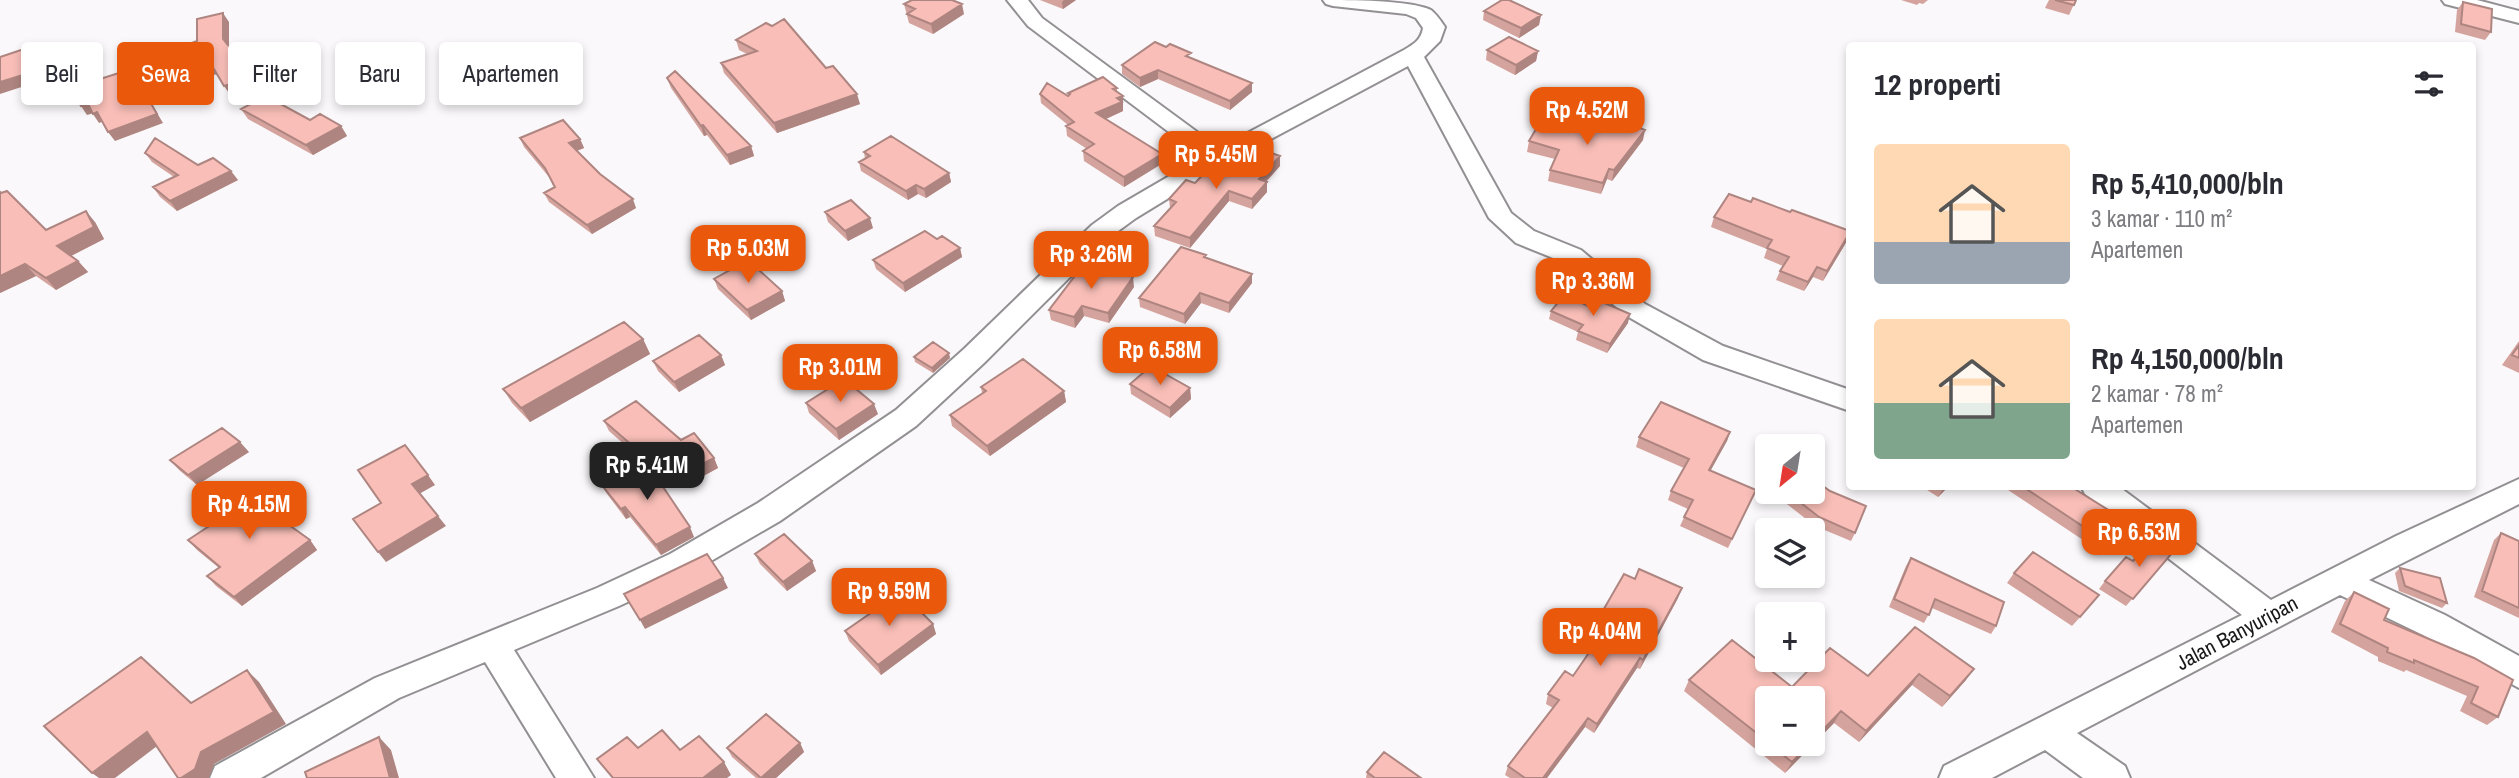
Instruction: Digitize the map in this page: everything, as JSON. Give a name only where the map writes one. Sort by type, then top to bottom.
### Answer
[{"type":"street","points":[[1017,0],[1035,22],[1218,158]]},
{"type":"street","points":[[228,778],[387,688],[608,597],[681,563],[769,512],[906,418],[1101,232],[1128,212],[1218,158],[1412,55],[1428,44],[1434,35],[1434,27],[1423,14],[1411,8],[1333,0]]},
{"type":"street","points":[[2452,0],[2519,17]]},
{"type":"street","points":[[1412,55],[1501,218],[1525,237],[1572,256],[1636,310],[1713,353],[1846,400]]},
{"type":"street","points":[[2101,490],[2268,615]]},
{"type":"street","name":"Jalan Banyuripan","points":[[1957,778],[2268,615],[2519,491]]},
{"type":"street","points":[[2339,580],[2434,625],[2519,673]]},
{"type":"street","points":[[491,643],[576,778]]},
{"type":"street","points":[[2047,732],[2112,778]]},
{"type":"building","points":[[912,0],[952,0],[962,4],[931,24],[907,14],[915,9],[904,4]]},
{"type":"building","points":[[1502,0],[1509,0],[1541,15],[1521,28],[1484,11]]},
{"type":"building","points":[[2055,0],[2076,0],[2074,5]]},
{"type":"building","points":[[2463,2],[2492,9],[2491,32],[2461,24]]},
{"type":"building","points":[[223,13],[223,39],[228,45],[228,85],[224,86],[214,69],[214,42],[194,42],[197,41],[197,19]]},
{"type":"building","points":[[784,19],[826,68],[833,66],[857,94],[774,123],[721,63],[757,51],[736,40],[766,23],[772,26]]},
{"type":"building","points":[[1509,37],[1538,51],[1516,65],[1487,50]]},
{"type":"building","points":[[1155,42],[1166,47],[1170,44],[1191,53],[1186,56],[1252,83],[1230,101],[1158,70],[1140,78],[1122,65]]},
{"type":"building","points":[[21,50],[21,76],[0,82],[0,57]]},
{"type":"building","points":[[675,71],[751,146],[727,155],[703,125],[701,126],[667,78]]},
{"type":"building","points":[[117,74],[117,105],[152,105],[157,114],[108,132],[97,112],[93,114],[88,105],[103,105],[103,78]]},
{"type":"building","points":[[1103,77],[1117,88],[1113,89],[1123,96],[1117,98],[1122,102],[1096,113],[1162,154],[1124,177],[1083,151],[1094,144],[1066,126],[1074,122],[1040,94],[1047,83],[1068,96],[1068,93]]},
{"type":"building","points":[[249,105],[282,105],[310,120],[320,114],[341,126],[306,145],[241,109]]},
{"type":"building","points":[[1582,117],[1619,128],[1624,122],[1645,130],[1614,170],[1609,169],[1603,183],[1550,170],[1559,150],[1529,141],[1542,119],[1574,128]]},
{"type":"building","points":[[563,120],[580,139],[569,143],[600,174],[633,199],[587,225],[544,193],[555,187],[545,168],[520,138]]},
{"type":"building","points":[[891,136],[949,173],[924,189],[916,185],[906,191],[859,162],[870,156],[864,152]]},
{"type":"building","points":[[155,138],[198,165],[213,158],[231,171],[170,201],[153,187],[178,175],[145,153]]},
{"type":"building","points":[[1253,147],[1280,156],[1259,179],[1267,182],[1252,199],[1229,191],[1190,238],[1154,226],[1176,202],[1169,199],[1186,180],[1195,183],[1213,164],[1221,166],[1230,157],[1239,160]]},
{"type":"building","points":[[7,191],[46,230],[86,211],[94,227],[57,246],[78,261],[46,278],[25,264],[0,276],[0,192]]},
{"type":"building","points":[[1729,194],[1751,202],[1753,198],[1846,230],[1846,239],[1827,271],[1817,267],[1808,282],[1780,271],[1789,257],[1767,248],[1772,240],[1714,217]]},
{"type":"building","points":[[851,200],[870,218],[845,231],[825,212]]},
{"type":"building","points":[[925,231],[937,239],[942,236],[960,248],[903,283],[873,260]]},
{"type":"building","points":[[1181,247],[1252,274],[1229,303],[1200,293],[1184,314],[1139,298]]},
{"type":"building","points":[[748,260],[782,291],[747,310],[714,279]]},
{"type":"building","points":[[1084,264],[1133,277],[1108,313],[1082,306],[1074,317],[1049,310]]},
{"type":"building","points":[[1564,295],[1595,309],[1600,301],[1630,314],[1610,344],[1578,331],[1583,325],[1551,311]]},
{"type":"building","points":[[624,322],[643,339],[521,408],[503,389]]},
{"type":"building","points":[[699,335],[721,355],[674,382],[653,361]]},
{"type":"building","points":[[933,342],[949,353],[932,368],[914,357]]},
{"type":"building","points":[[2519,345],[2519,358],[2512,355]]},
{"type":"building","points":[[1023,359],[1064,391],[987,446],[950,415],[986,391],[981,387]]},
{"type":"building","points":[[1151,366],[1190,388],[1170,408],[1130,384]]},
{"type":"building","points":[[844,379],[874,404],[836,429],[806,403]]},
{"type":"building","points":[[636,401],[681,440],[694,433],[714,458],[678,477],[656,455],[649,460],[604,421]]},
{"type":"building","points":[[1661,402],[1730,432],[1709,470],[1755,490],[1732,539],[1684,517],[1693,500],[1671,491],[1689,459],[1639,437]]},
{"type":"building","points":[[222,428],[240,442],[188,475],[170,460]]},
{"type":"building","points":[[405,445],[428,475],[412,484],[438,516],[378,552],[353,519],[381,503],[358,470]]},
{"type":"building","points":[[645,460],[690,527],[656,545],[625,507],[621,509],[601,484]]},
{"type":"building","points":[[273,484],[291,499],[271,512],[310,540],[234,597],[207,576],[220,567],[188,540]]},
{"type":"building","points":[[1825,487],[1866,506],[1855,533],[1819,517],[1802,504],[1825,504]]},
{"type":"building","points":[[2028,490],[2076,490],[2118,516],[2099,537]]},
{"type":"building","points":[[2501,533],[2519,541],[2519,608],[2482,591]]},
{"type":"building","points":[[784,534],[812,561],[783,582],[755,554]]},
{"type":"building","points":[[2153,537],[2173,552],[2133,599],[2105,581],[2126,557],[2133,561]]},
{"type":"building","points":[[2033,552],[2099,595],[2080,617],[2014,573]]},
{"type":"building","points":[[707,554],[723,578],[640,620],[624,594]]},
{"type":"building","points":[[1911,558],[2004,602],[1996,626],[1935,599],[1929,615],[1894,599]]},
{"type":"building","points":[[2400,568],[2440,578],[2447,603],[2405,586]]},
{"type":"building","points":[[1639,569],[1682,588],[1643,660],[1640,658],[1597,724],[1588,718],[1543,778],[1525,778],[1508,766],[1559,700],[1548,694],[1565,671],[1573,676],[1599,638],[1590,633],[1624,574],[1635,579]]},
{"type":"building","points":[[901,592],[933,624],[878,665],[845,631]]},
{"type":"building","points":[[2354,592],[2389,609],[2384,620],[2474,658],[2513,680],[2498,717],[2471,703],[2478,687],[2414,660],[2414,663],[2387,652],[2388,648],[2340,624]]},
{"type":"building","points":[[1915,627],[1974,669],[1950,696],[1919,674],[1866,731],[1841,711],[1825,728],[1825,686],[1793,686],[1807,672],[1825,672],[1825,653],[1830,648],[1868,676]]},
{"type":"building","points":[[1732,640],[1755,658],[1755,672],[1773,672],[1791,686],[1755,686],[1755,732],[1689,680]]},
{"type":"building","points":[[141,657],[191,703],[247,670],[274,712],[201,752],[195,769],[181,778],[178,778],[147,732],[92,773],[44,726]]},
{"type":"building","points":[[766,714],[800,743],[761,778],[727,748]]},
{"type":"building","points":[[662,730],[680,750],[699,736],[724,762],[703,778],[613,778],[597,759],[627,737],[638,748]]},
{"type":"building","points":[[379,737],[390,778],[307,778],[305,772]]},
{"type":"building","points":[[1384,752],[1421,778],[1375,778],[1367,772]]},
{"type":"building","points":[[1784,756],[1798,756],[1792,762]]}]
